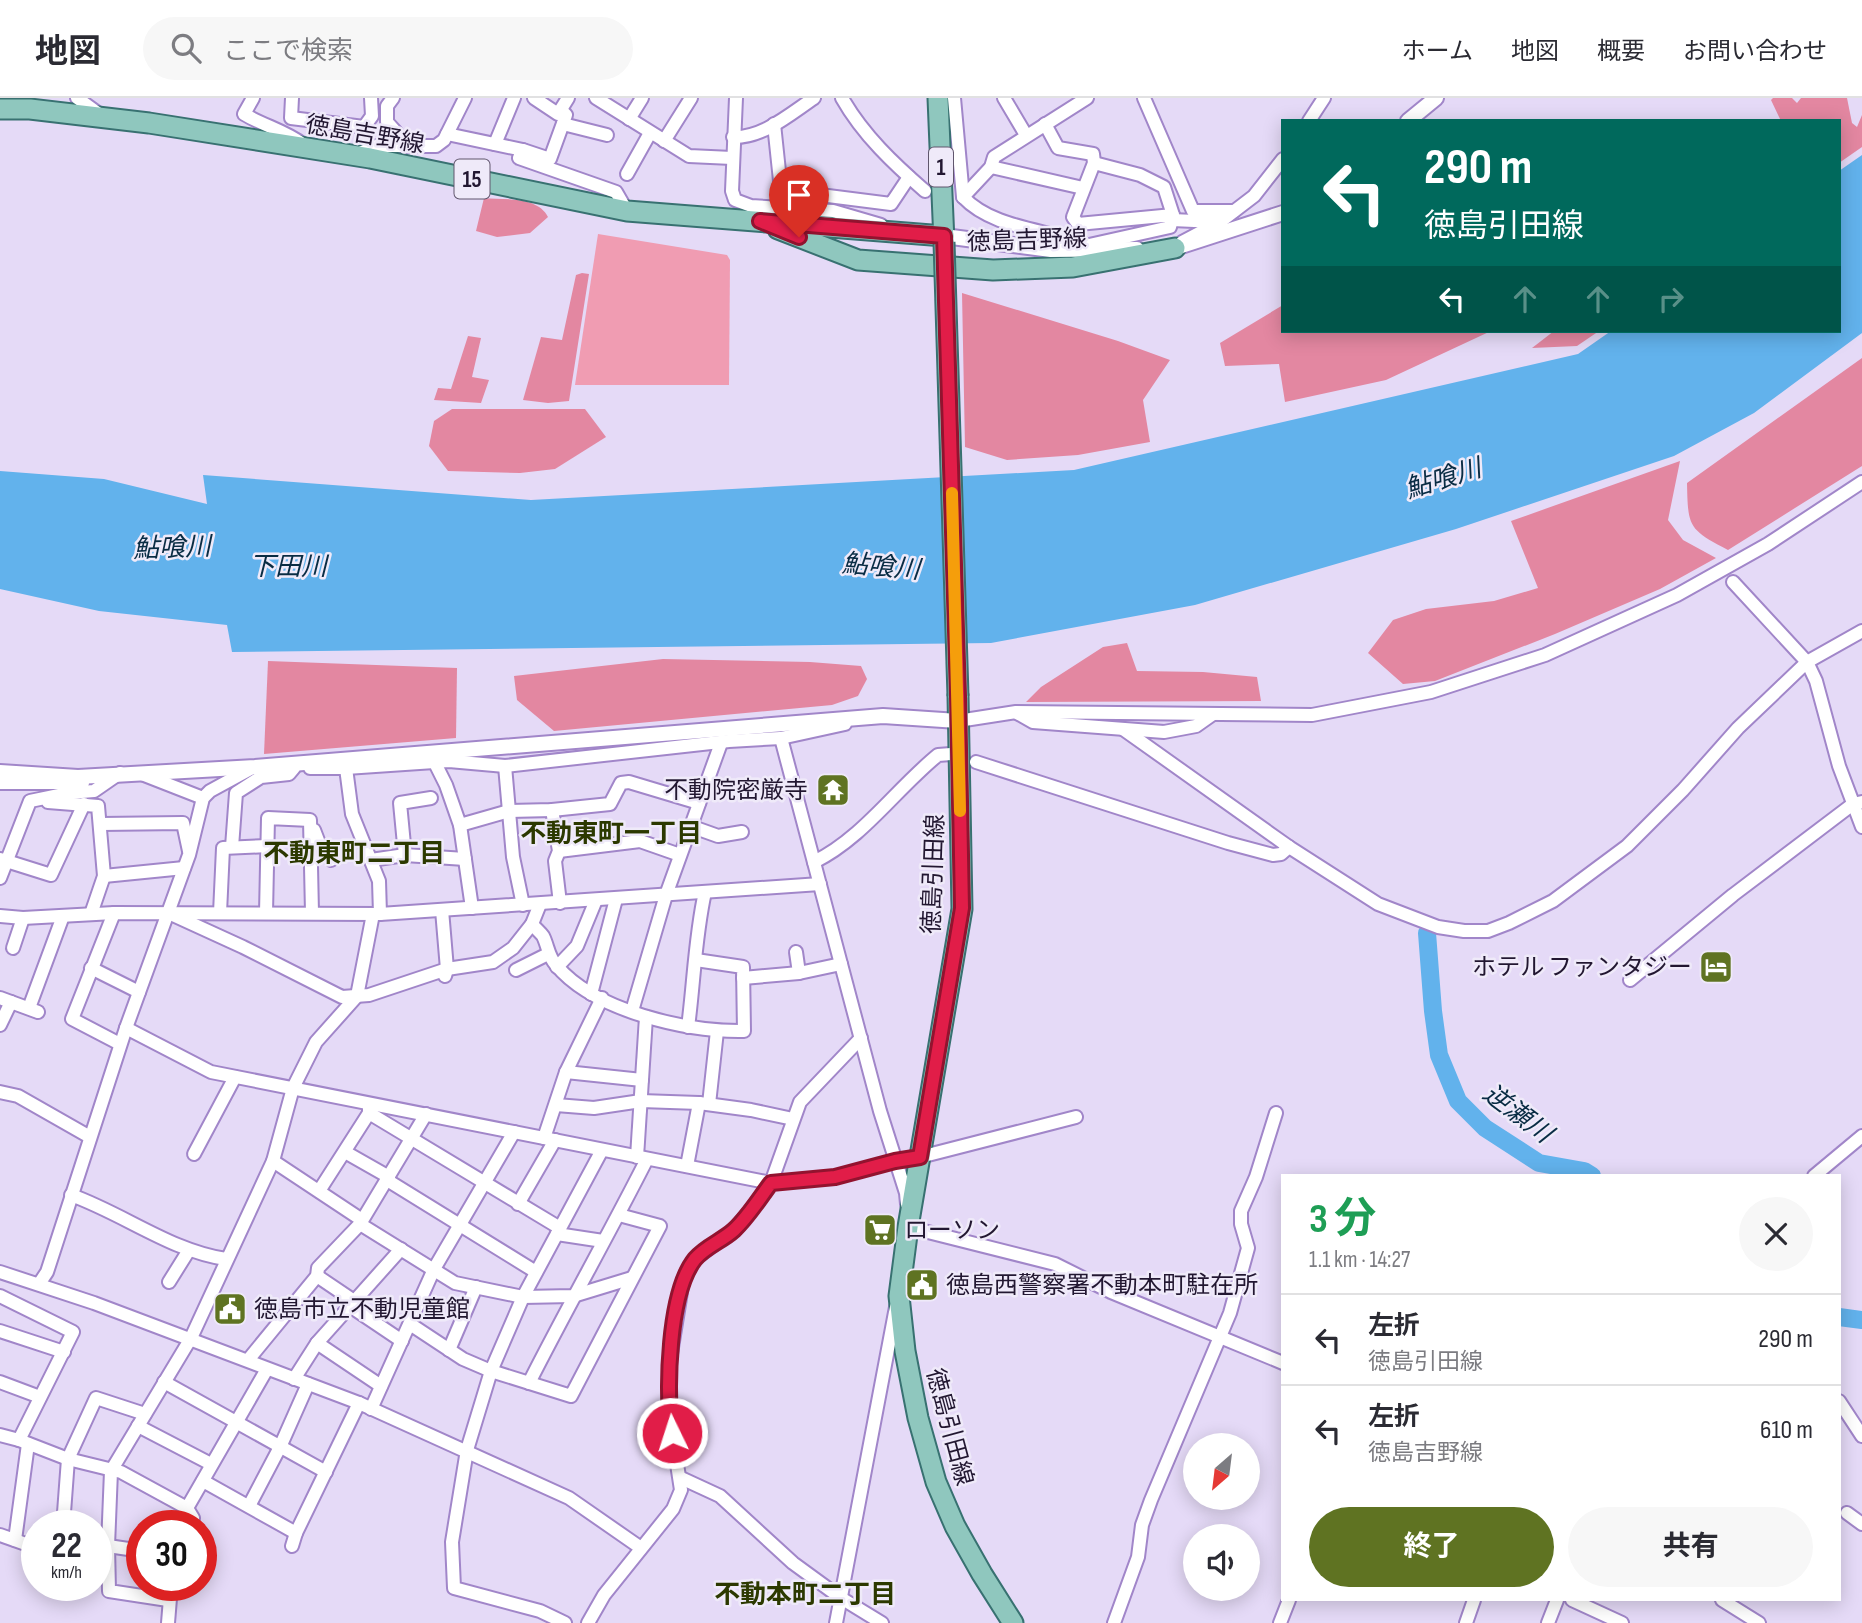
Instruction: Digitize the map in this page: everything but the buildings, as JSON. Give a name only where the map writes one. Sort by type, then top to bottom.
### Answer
[{"type":"main road","name":"徳島引田線","points":[[938,98],[958,696],[962,908],[908,1227],[899,1296],[905,1351],[918,1418],[936,1482],[962,1538],[1013,1623]]},
{"type":"main road","name":"徳島吉野線","points":[[0,109],[106,118],[308,148],[626,211],[944,239]]},
{"type":"main road","name":"徳島吉野線","points":[[760,221],[858,260],[993,270],[1073,267],[1175,248]]},
{"type":"street","points":[[76,98],[106,118]]},
{"type":"street","points":[[253,98],[244,114],[288,133],[308,148]]},
{"type":"street","points":[[292,98],[291,118],[363,127],[372,116],[371,98]]},
{"type":"street","points":[[393,98],[387,106],[387,122],[396,132]]},
{"type":"street","points":[[355,156],[376,146],[436,146],[444,141],[465,98]]},
{"type":"street","points":[[495,144],[514,98]]},
{"type":"street","points":[[534,98],[558,114],[568,98]]},
{"type":"street","points":[[596,98],[689,156],[732,158]]},
{"type":"street","points":[[629,119],[642,98]]},
{"type":"street","points":[[664,141],[691,98]]},
{"type":"street","points":[[736,98],[732,158],[732,191],[735,200],[751,206],[833,211],[910,235]]},
{"type":"street","points":[[733,137],[746,137],[774,124],[814,98]]},
{"type":"street","points":[[842,98],[852,116],[894,164],[925,191]]},
{"type":"street","points":[[954,98],[963,197],[974,209],[1024,228],[1093,247],[1170,227],[1172,217],[1164,187],[1140,175],[1094,163]]},
{"type":"street","points":[[1004,98],[1026,135]]},
{"type":"street","points":[[963,197],[991,167],[994,157],[1087,98]]},
{"type":"street","points":[[1144,98],[1193,211],[1234,211]]},
{"type":"street","points":[[1310,119],[1324,98]]},
{"type":"street","points":[[1410,119],[1436,98]]},
{"type":"street","points":[[447,134],[523,150],[550,159],[566,115],[561,110]]},
{"type":"street","points":[[562,124],[607,135]]},
{"type":"street","points":[[774,124],[782,190],[891,204],[909,177]]},
{"type":"street","points":[[1045,124],[1058,148],[1093,153],[1094,163],[1073,217],[1078,224],[1172,217],[1220,222]]},
{"type":"street","points":[[627,174],[650,133]]},
{"type":"street","points":[[523,150],[519,158],[616,192],[626,211]]},
{"type":"street","points":[[1175,248],[1184,239],[1220,222],[1254,196],[1281,162]]},
{"type":"street","points":[[991,167],[1083,188]]},
{"type":"street","points":[[944,239],[1051,250],[1093,247],[1175,248],[1281,213]]},
{"type":"street","points":[[2,777],[78,777],[255,767],[883,716],[958,721],[1016,712],[1312,715],[1431,692],[1545,655],[1677,595],[1768,544],[1862,482]]},
{"type":"street","points":[[1733,582],[1807,662],[1816,681],[1839,766],[1858,803],[1862,827]]},
{"type":"street","points":[[1123,729],[1289,847],[1378,904],[1437,927],[1464,932],[1488,930],[1509,923],[1553,901],[1627,846],[1683,790],[1738,728],[1807,662],[1862,631]]},
{"type":"street","points":[[1016,712],[1033,722],[1164,732],[1196,726],[1213,714]]},
{"type":"street","points":[[278,764],[295,768],[346,768],[449,761],[505,766],[781,738],[883,716]]},
{"type":"street","points":[[781,738],[860,1038],[906,1193],[908,1227],[1055,1264],[1111,1293],[1281,1362]]},
{"type":"street","points":[[632,1011],[666,895],[721,743]]},
{"type":"street","points":[[814,862],[831,854],[860,829],[938,755],[951,754]]},
{"type":"street","points":[[435,762],[460,825],[472,908]]},
{"type":"street","points":[[976,762],[1228,844],[1273,855],[1280,854],[1289,847]]},
{"type":"street","points":[[505,766],[513,857],[523,905]]},
{"type":"street","points":[[39,1284],[47,1272],[125,1027],[189,855],[203,798],[210,791],[255,767]]},
{"type":"street","points":[[232,847],[236,793],[261,777],[289,774],[295,768]]},
{"type":"street","points":[[109,1510],[111,1471],[191,1338],[274,1161],[293,1088],[316,1042],[357,996],[377,914],[379,881],[352,814],[346,768]]},
{"type":"street","points":[[137,772],[203,798]]},
{"type":"street","points":[[30,801],[94,791],[120,774]]},
{"type":"street","points":[[460,825],[509,811],[610,804],[621,783],[629,782],[698,803]]},
{"type":"street","points":[[405,855],[400,803],[431,798]]},
{"type":"street","points":[[30,801],[98,806],[104,876],[91,914]]},
{"type":"street","points":[[0,878],[3,860],[30,801]]},
{"type":"street","points":[[1630,980],[1733,895],[1858,803]]},
{"type":"street","points":[[3,860],[51,875],[84,804]]},
{"type":"street","points":[[552,810],[559,851],[555,861],[560,903]]},
{"type":"street","points":[[266,914],[268,818],[310,820]]},
{"type":"street","points":[[310,820],[319,843],[331,860]]},
{"type":"street","points":[[310,820],[312,913]]},
{"type":"street","points":[[101,824],[183,823],[189,855]]},
{"type":"street","points":[[690,826],[718,836],[742,832]]},
{"type":"street","points":[[559,851],[640,841],[680,855]]},
{"type":"street","points":[[220,913],[223,848],[268,846]]},
{"type":"street","points":[[371,860],[405,855],[465,859]]},
{"type":"street","points":[[104,876],[184,868]]},
{"type":"street","points":[[0,916],[23,918],[114,913],[377,914],[820,884]]},
{"type":"street","points":[[688,1027],[696,960],[696,929],[705,892]]},
{"type":"street","points":[[518,1204],[549,1139],[566,1072],[596,996],[616,898]]},
{"type":"street","points":[[557,967],[577,946],[596,900]]},
{"type":"street","points":[[168,913],[342,996],[357,996],[493,962],[513,948],[532,924],[540,904]]},
{"type":"street","points":[[442,910],[446,974]]},
{"type":"street","points":[[114,913],[72,1019],[120,1044]]},
{"type":"street","points":[[0,1025],[5,1000],[34,1010],[63,916]]},
{"type":"street","points":[[13,948],[23,918]]},
{"type":"street","points":[[532,924],[542,936],[548,954],[557,967],[596,996],[646,1017],[688,1027],[744,1031],[743,967],[696,960]]},
{"type":"street","points":[[796,952],[799,972]]},
{"type":"street","points":[[516,970],[548,954]]},
{"type":"street","points":[[743,978],[841,964]]},
{"type":"street","points":[[91,968],[139,992]]},
{"type":"street","points":[[529,1383],[573,1296],[619,1215],[642,1158],[641,1101],[646,1017]]},
{"type":"street","points":[[125,1027],[211,1072],[293,1088],[369,1108],[426,1114],[771,1183],[835,1177],[1076,1117]]},
{"type":"street","points":[[687,1166],[704,1104],[717,1031]]},
{"type":"street","points":[[588,1623],[604,1595],[679,1499],[681,1478],[669,1412],[670,1360],[682,1286],[696,1258],[734,1230],[771,1183],[800,1102],[860,1038]]},
{"type":"street","points":[[566,1072],[642,1080]]},
{"type":"street","points":[[194,1154],[235,1077]]},
{"type":"street","points":[[0,1093],[18,1096],[90,1137]]},
{"type":"street","points":[[556,1105],[594,1108],[641,1101],[704,1104],[793,1119]]},
{"type":"street","points":[[369,1108],[412,1139],[559,1231],[603,1241]]},
{"type":"street","points":[[319,1191],[345,1152],[369,1108]]},
{"type":"street","points":[[1114,1623],[1138,1556],[1142,1525],[1154,1491],[1222,1337],[1248,1248],[1241,1224],[1241,1211],[1256,1177],[1276,1113]]},
{"type":"street","points":[[248,1360],[317,1276],[317,1268],[361,1222],[426,1114]]},
{"type":"street","points":[[203,1481],[249,1506],[294,1540],[326,1472],[365,1406],[382,1386],[434,1269],[513,1132]]},
{"type":"street","points":[[1816,1174],[1862,1136]]},
{"type":"street","points":[[565,1623],[541,1611],[454,1588],[452,1542],[467,1450],[491,1371],[523,1297],[602,1150]]},
{"type":"street","points":[[345,1152],[536,1272]]},
{"type":"street","points":[[274,1161],[455,1283],[523,1297],[573,1296],[632,1278]]},
{"type":"street","points":[[71,1195],[201,1255],[226,1259]]},
{"type":"street","points":[[410,1324],[449,1350],[491,1371],[570,1396],[660,1226],[619,1215]]},
{"type":"street","points":[[294,1379],[317,1343],[401,1249]]},
{"type":"street","points":[[169,1282],[189,1250]]},
{"type":"street","points":[[15,1539],[24,1442],[40,1397],[73,1332],[0,1294],[4,1274],[191,1338],[365,1406],[569,1498],[641,1548]]},
{"type":"street","points":[[317,1276],[402,1341]]},
{"type":"street","points":[[449,1350],[476,1287]]},
{"type":"street","points":[[836,1623],[890,1331],[899,1296]]},
{"type":"street","points":[[0,1331],[64,1352]]},
{"type":"street","points":[[317,1343],[382,1386]]},
{"type":"street","points":[[0,1435],[68,1459],[121,1472],[187,1508],[267,1369]]},
{"type":"street","points":[[0,1382],[40,1397]]},
{"type":"street","points":[[164,1382],[326,1472]]},
{"type":"street","points":[[249,1506],[280,1447],[308,1384]]},
{"type":"street","points":[[64,1510],[68,1459],[96,1398],[145,1414]]},
{"type":"street","points":[[1841,1404],[1862,1436]]},
{"type":"street","points":[[138,1426],[211,1464]]},
{"type":"street","points":[[681,1478],[720,1496],[793,1563],[841,1598],[882,1623]]},
{"type":"street","points":[[1847,1513],[1862,1524]]},
{"type":"street","points":[[0,1535],[21,1541]]},
{"type":"street","points":[[168,1601],[168,1623]]},
{"type":"street","points":[[1280,1623],[1289,1601]]},
{"type":"street","points":[[1466,1623],[1475,1601]]},
{"type":"street","points":[[1548,1623],[1557,1601]]},
{"type":"street","points":[[1574,1601],[1622,1623]]},
{"type":"street","points":[[1724,1601],[1759,1623]]},
{"type":"shaded area","points":[[1792,98],[1797,103],[1801,98],[1847,98],[1852,123],[1857,127],[1862,115],[1862,147],[1841,162],[1841,119],[1780,119],[1771,100]]},
{"type":"shaded area","points":[[484,198],[529,202],[537,205],[548,217],[530,233],[497,237],[476,231]]},
{"type":"shaded area","points":[[598,234],[727,255],[730,260],[729,385],[575,385]]},
{"type":"shaded area","points":[[589,274],[569,401],[548,403],[523,400],[541,337],[562,340],[576,275]]},
{"type":"shaded area","points":[[962,293],[1118,341],[1170,360],[1143,400],[1150,442],[1078,455],[1007,460],[965,447]]},
{"type":"shaded area","points":[[1281,306],[1281,333],[1487,333],[1386,380],[1285,402],[1279,364],[1225,366],[1220,343]]},
{"type":"shaded area","points":[[1551,333],[1596,333],[1577,346],[1532,348]]},
{"type":"shaded area","points":[[468,336],[481,338],[472,377],[489,380],[481,403],[434,400],[438,388],[451,389]]},
{"type":"shaded area","points":[[1862,358],[1862,466],[1728,550],[1698,531],[1690,518],[1687,483]]},
{"type":"shaded area","points":[[452,409],[585,409],[606,437],[555,469],[520,473],[448,471],[429,446],[434,421]]},
{"type":"shaded area","points":[[1680,461],[1668,520],[1683,540],[1716,558],[1660,589],[1435,681],[1403,684],[1368,653],[1393,620],[1426,609],[1494,601],[1538,588],[1511,521]]},
{"type":"shaded area","points":[[1127,643],[1137,671],[1203,672],[1257,677],[1261,701],[1026,702],[1041,687],[1103,647]]},
{"type":"shaded area","points":[[663,659],[810,662],[861,666],[867,679],[858,696],[832,705],[554,731],[517,700],[514,676]]},
{"type":"shaded area","points":[[268,661],[457,668],[456,738],[264,754]]},
{"type":"water","name":"下田川","points":[[1862,155],[1862,333],[1754,413],[1674,456],[1456,529],[1195,605],[991,643],[232,652],[227,625],[99,611],[0,589],[0,471],[104,479],[207,504],[203,475],[531,500],[1074,470],[1578,354],[1608,333],[1841,333],[1841,170]]},
{"type":"waterway","name":"逆瀬川","points":[[1427,933],[1439,1055],[1458,1101],[1485,1128],[1539,1163],[1589,1174]]},
{"type":"waterway","name":"逆瀬川","points":[[1841,1317],[1862,1320]]},
{"type":"slow traffic","points":[[952,493],[960,811]]},
{"type":"place","name":"不動院密厳寺","points":[[833,790]]},
{"type":"place","name":"ホテル ファンタジー","points":[[1716,967]]},
{"type":"place","name":"ローソン","points":[[880,1230]]},
{"type":"place","name":"徳島西警察署不動本町駐在所","points":[[922,1285]]},
{"type":"place","name":"徳島市立不動児童館","points":[[230,1309]]},
{"type":"district","name":"不動東町一丁目","points":[[611,833]]},
{"type":"district","name":"不動東町二丁目","points":[[354,853]]},
{"type":"district","name":"不動本町二丁目","points":[[805,1594]]},
{"type":"route","points":[[672,1433],[669,1412],[673,1334],[682,1286],[686,1273],[696,1258],[734,1230],[771,1183],[835,1177],[920,1157],[962,908],[944,236],[760,221],[799,237]]},
{"type":"water label","name":"鮎喰川","points":[[1443,478]]},
{"type":"water label","name":"鮎喰川","points":[[172,547]]},
{"type":"water label","name":"鮎喰川","points":[[881,566]]}]
